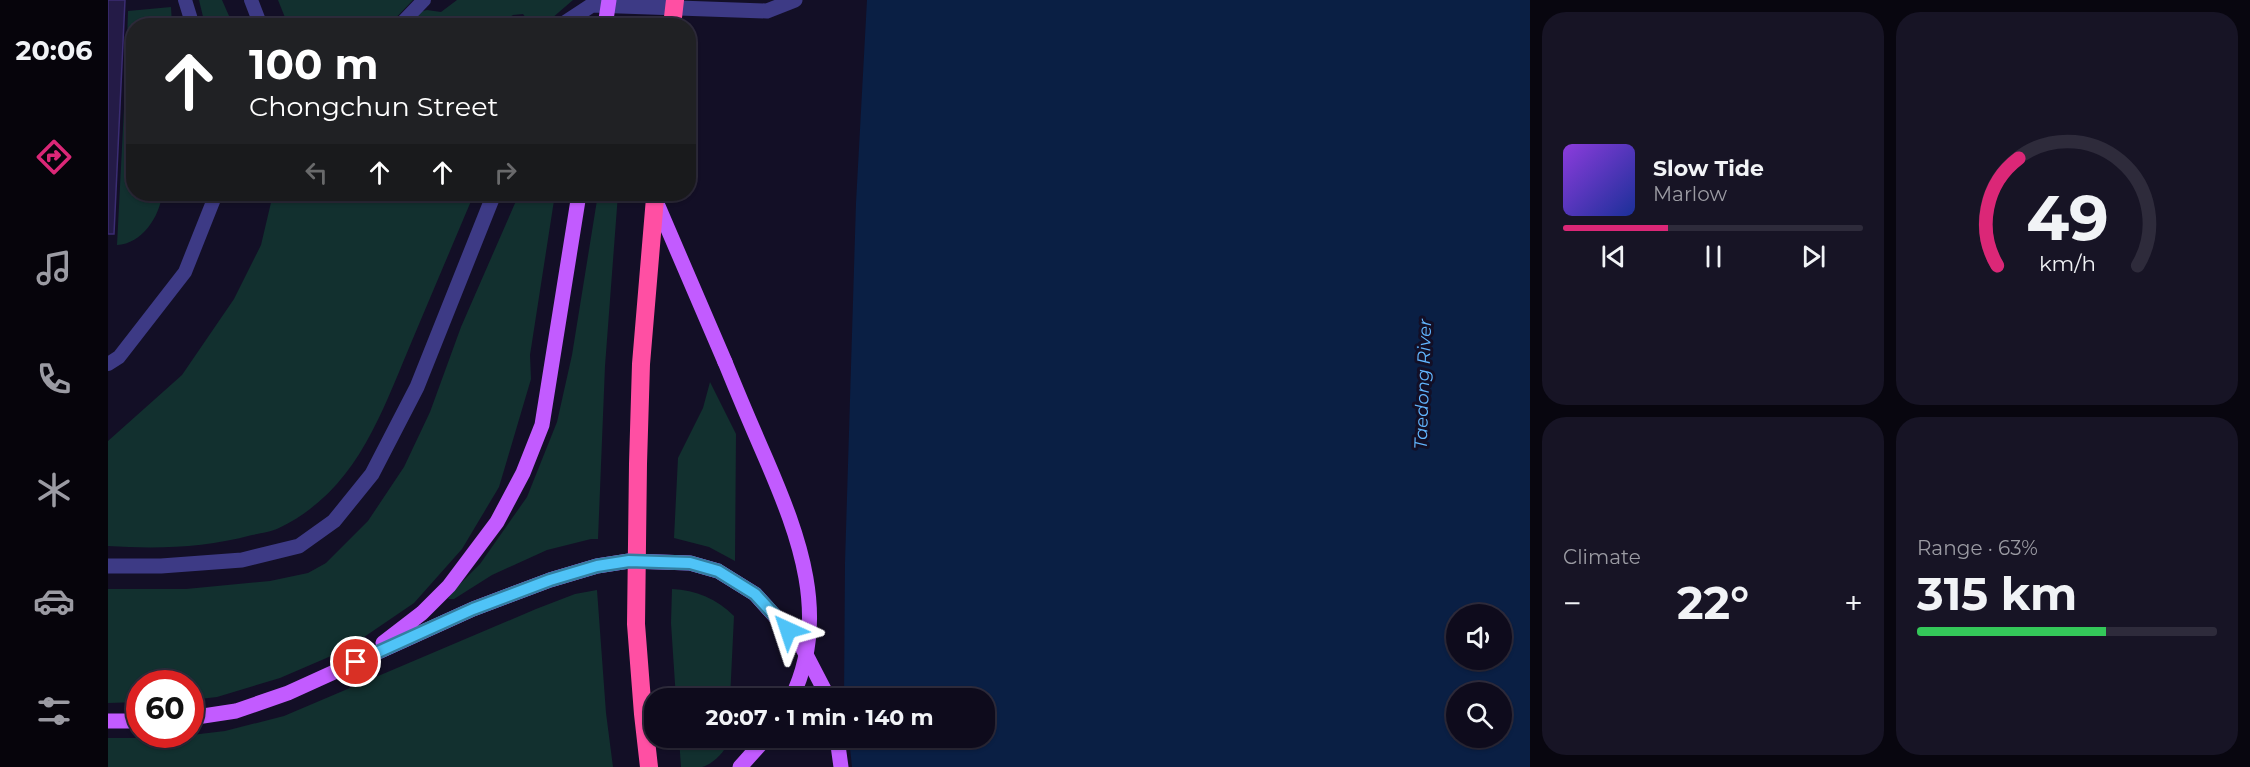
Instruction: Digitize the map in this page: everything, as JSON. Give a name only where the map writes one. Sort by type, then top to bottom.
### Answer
[{"type":"highway","points":[[673,18],[675,0]]},
{"type":"highway","points":[[649,767],[636,624],[641,364],[655,201]]},
{"type":"main road","points":[[606,18],[609,0]]},
{"type":"main road","points":[[356,662],[422,614],[449,586],[497,522],[523,473],[542,425],[578,201]]},
{"type":"main road","points":[[656,201],[792,518],[806,568],[809,635],[796,688]]},
{"type":"main road","points":[[204,716],[236,711],[278,697],[473,609],[550,580],[597,566],[629,561],[690,563],[718,571],[755,594],[801,645],[823,688]]},
{"type":"main road","points":[[108,722],[126,721]]},
{"type":"main road","points":[[740,767],[757,748]]},
{"type":"main road","points":[[838,748],[841,767]]},
{"type":"street","points":[[572,18],[592,5],[767,11],[795,0]]},
{"type":"street","points":[[108,566],[161,566],[242,560],[299,546],[334,521],[372,474],[417,387],[491,201]]},
{"type":"lane","points":[[185,0],[191,18]]},
{"type":"lane","points":[[251,0],[258,18]]},
{"type":"lane","points":[[407,18],[424,0]]},
{"type":"lane","points":[[108,364],[119,357],[185,272],[213,201]]},
{"type":"green space","points":[[199,0],[222,0],[230,18],[203,18]]},
{"type":"green space","points":[[278,0],[413,0],[396,18],[285,18]]},
{"type":"green space","points":[[457,0],[573,0],[552,18],[526,18],[523,14],[508,18],[418,18],[419,12],[427,10],[441,12]]},
{"type":"green space","points":[[171,7],[172,18],[128,18],[128,11]]},
{"type":"green space","points":[[124,108],[126,108],[126,201],[161,201],[153,220],[142,234],[134,240],[117,245]]},
{"type":"green space","points":[[271,201],[471,201],[378,420],[348,470],[329,493],[306,512],[279,528],[269,531],[198,545],[108,546],[108,441],[182,375],[234,299],[261,245]]},
{"type":"green space","points":[[516,201],[554,201],[530,355],[531,379],[499,487],[462,549],[414,603],[345,650],[280,678],[217,697],[204,698],[204,670],[126,670],[126,702],[108,703],[108,589],[186,589],[270,581],[308,573],[326,563],[368,521],[404,467],[430,412],[461,327]]},
{"type":"green space","points":[[597,201],[617,201],[605,366],[598,539],[547,550],[492,575],[454,599],[448,599],[451,593],[480,564],[527,497],[557,422],[572,355]]},
{"type":"green space","points":[[710,382],[736,434],[735,561],[709,547],[674,538],[678,458],[703,408]]},
{"type":"green space","points":[[672,589],[706,596],[734,616],[731,688],[675,688],[671,623]]},
{"type":"green space","points":[[597,590],[606,713],[613,767],[108,767],[108,738],[126,738],[126,748],[204,748],[204,733],[225,731],[284,716],[575,594]]},
{"type":"green space","points":[[680,748],[725,748],[716,759],[702,767],[681,767]]},
{"type":"water","name":"Taedong River","points":[[867,0],[1530,0],[1530,767],[852,767],[850,748],[995,748],[995,688],[844,688],[845,563],[856,203]]},
{"type":"building","points":[[108,0],[125,0],[114,234],[108,234]]},
{"type":"route","points":[[356,662],[473,609],[550,580],[597,566],[629,561],[690,563],[718,571],[755,594],[788,630]]}]
